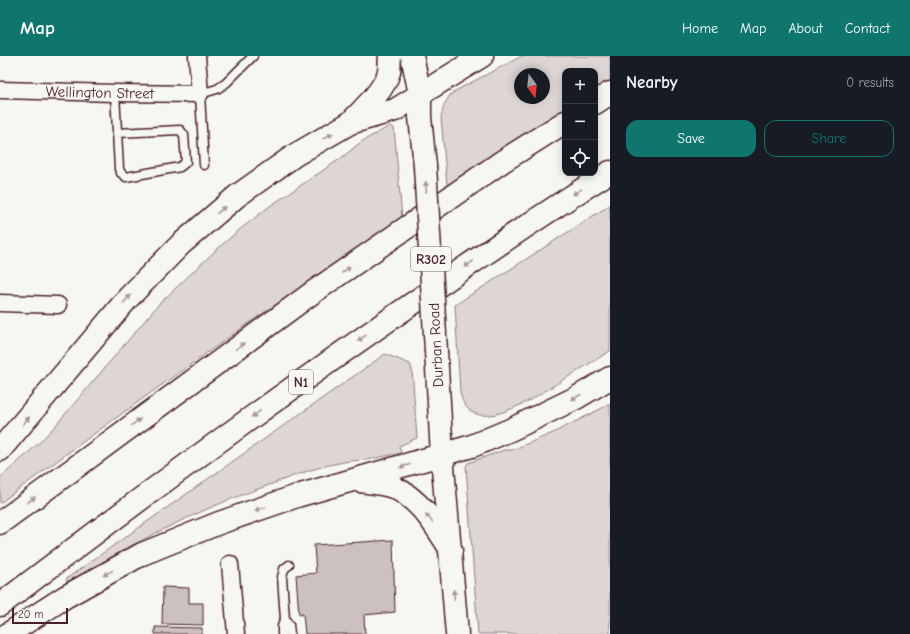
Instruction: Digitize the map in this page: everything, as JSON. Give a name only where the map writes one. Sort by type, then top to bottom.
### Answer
[{"type":"main road","points":[[350,123],[370,102],[381,87],[389,71],[390,56]]},
{"type":"main road","name":"Durban Road","points":[[412,56],[420,94],[420,117],[425,166],[442,455],[457,634]]},
{"type":"main road","points":[[0,450],[128,298],[181,244],[237,196],[295,155],[350,123],[395,110],[482,56]]},
{"type":"main road","points":[[598,101],[610,93]]},
{"type":"main road","points":[[0,523],[312,293],[503,161],[562,124]]},
{"type":"main road","name":"N1","points":[[0,605],[165,480],[344,350],[542,214],[610,172]]},
{"type":"main road","points":[[8,634],[65,597],[142,554],[219,523],[297,496],[472,446],[510,430],[576,398],[610,378]]},
{"type":"main road","points":[[352,480],[392,487],[408,495],[415,501],[439,531],[450,550]]},
{"type":"street","points":[[197,56],[200,94]]},
{"type":"street","name":"Wellington Street","points":[[0,90],[200,94]]},
{"type":"street","points":[[0,303],[58,305]]},
{"type":"street","points":[[230,564],[236,634]]},
{"type":"lane","points":[[204,165],[200,94],[217,89],[226,83],[253,56]]},
{"type":"lane","points":[[115,93],[117,133],[119,169],[121,173],[126,177],[180,167],[186,162],[184,135],[180,130],[117,133]]},
{"type":"lane","points":[[282,634],[282,626],[285,619],[282,577],[284,569],[289,565]]},
{"type":"lane","points":[[285,619],[289,625],[290,634]]},
{"type":"shaded area","points":[[522,56],[610,56],[610,81],[598,88],[598,68],[562,68],[562,112],[447,186],[441,117],[444,105],[450,95]]},
{"type":"shaded area","points":[[390,126],[394,128],[402,218],[199,358],[0,503],[0,478],[38,444],[56,425],[159,304],[216,250],[270,206],[340,159],[361,142]]},
{"type":"shaded area","points":[[610,205],[610,351],[532,399],[512,409],[490,415],[480,415],[471,412],[464,404],[460,392],[455,305]]},
{"type":"shaded area","points":[[385,354],[410,364],[412,369],[417,438],[399,446],[401,453],[366,460],[347,461],[326,466],[299,474],[218,504],[142,540],[68,583],[66,579]]},
{"type":"shaded area","points":[[610,404],[610,634],[478,634],[466,466],[468,463],[504,450],[512,450],[553,433]]},
{"type":"building","points":[[393,540],[395,612],[364,615],[365,634],[305,634],[303,614],[299,615],[296,575],[316,573],[314,545]]},
{"type":"building","points":[[163,587],[189,588],[189,603],[203,603],[203,625],[162,624]]},
{"type":"building","points":[[155,627],[202,628],[202,634],[155,634]]}]
